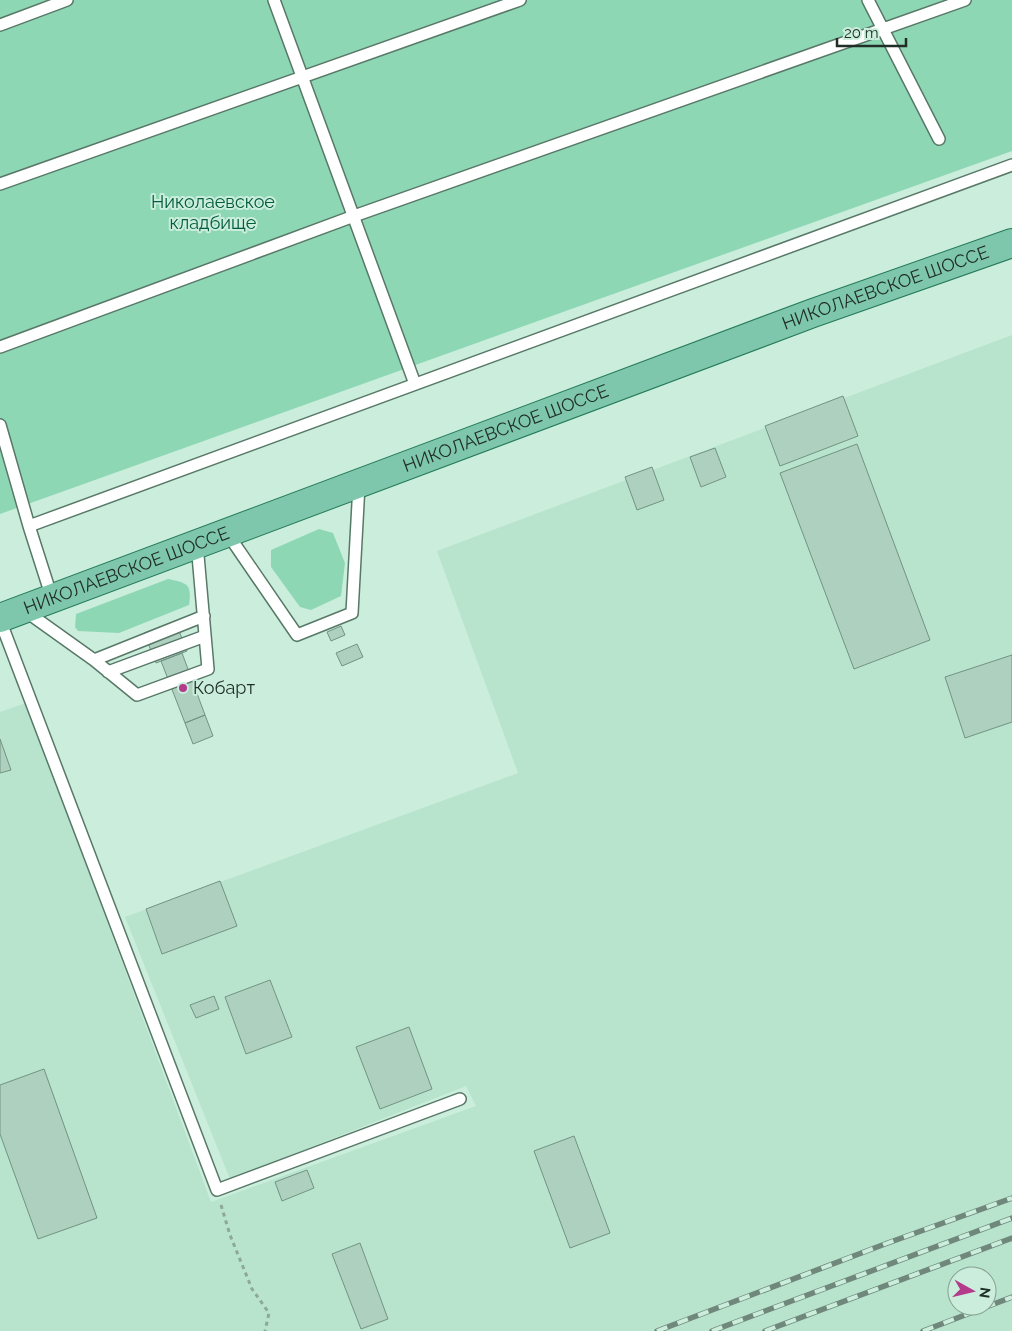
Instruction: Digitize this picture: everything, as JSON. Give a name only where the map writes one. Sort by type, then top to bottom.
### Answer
[{"type":"main road","name":"НИКОЛАЕВСКОЕ ШОССЕ","points":[[7,616],[813,313],[1012,243]]},
{"type":"lane","points":[[0,25],[67,0]]},
{"type":"lane","points":[[274,0],[415,384]]},
{"type":"lane","points":[[0,184],[520,0]]},
{"type":"lane","points":[[868,0],[939,139]]},
{"type":"lane","points":[[0,348],[354,216],[965,0]]},
{"type":"lane","points":[[29,526],[1012,165]]},
{"type":"lane","points":[[0,425],[52,598]]},
{"type":"lane","points":[[227,533],[296,635],[352,613],[359,484]]},
{"type":"lane","points":[[7,616],[94,660],[138,695],[208,670],[197,544]]},
{"type":"lane","points":[[7,616],[217,1190],[460,1099]]},
{"type":"lane","points":[[94,660],[204,616]]},
{"type":"lane","points":[[108,672],[206,636]]},
{"type":"path","points":[[217,1190],[230,1235],[252,1289],[269,1313],[266,1331]]},
{"type":"shaded area","points":[[1012,335],[1012,1330],[0,1331],[0,712],[26,703],[211,1202],[476,1106],[466,1086],[230,1179],[125,917],[518,773],[437,551]]},
{"type":"green space","name":"Николаевское кладбище","points":[[0,0],[1012,0],[1012,151],[0,514]]},
{"type":"green space","points":[[319,529],[333,533],[345,563],[341,596],[311,610],[300,607],[271,567],[271,550]]},
{"type":"green space","points":[[168,579],[184,583],[187,586],[190,593],[189,605],[119,633],[78,631],[75,627],[76,614]]},
{"type":"building","points":[[843,396],[858,436],[780,466],[765,426]]},
{"type":"building","points":[[857,444],[930,640],[854,669],[780,473]]},
{"type":"building","points":[[715,448],[726,477],[701,487],[690,457]]},
{"type":"building","points":[[652,467],[664,500],[637,510],[625,477]]},
{"type":"building","name":"Кобарт","points":[[175,621],[187,651],[156,663],[144,633]]},
{"type":"building","points":[[341,626],[345,635],[331,641],[327,632]]},
{"type":"building","points":[[357,644],[363,657],[342,666],[336,653]]},
{"type":"building","name":"Кобарт","points":[[182,653],[205,715],[185,723],[161,661]]},
{"type":"building","points":[[1012,655],[1012,722],[965,738],[945,677]]},
{"type":"building","points":[[205,715],[213,736],[193,744],[185,723]]},
{"type":"building","points":[[0,739],[11,770],[0,773]]},
{"type":"building","points":[[220,881],[237,926],[162,954],[146,909]]},
{"type":"building","points":[[270,980],[292,1037],[246,1054],[225,997]]},
{"type":"building","points":[[214,996],[219,1009],[196,1018],[190,1005]]},
{"type":"building","points":[[409,1027],[432,1089],[380,1109],[356,1047]]},
{"type":"building","points":[[44,1069],[97,1218],[38,1239],[0,1134],[0,1085]]},
{"type":"building","points":[[574,1136],[610,1233],[570,1248],[534,1151]]},
{"type":"building","points":[[307,1170],[314,1188],[282,1201],[275,1182]]},
{"type":"building","points":[[360,1243],[388,1319],[361,1329],[332,1254]]},
{"type":"railway","points":[[657,1331],[1012,1198]]},
{"type":"railway","points":[[712,1331],[1012,1218]]},
{"type":"railway","points":[[765,1331],[1012,1238]]},
{"type":"railway","points":[[923,1331],[1012,1297]]},
{"type":"place","name":"Кобарт","points":[[183,688]]}]
